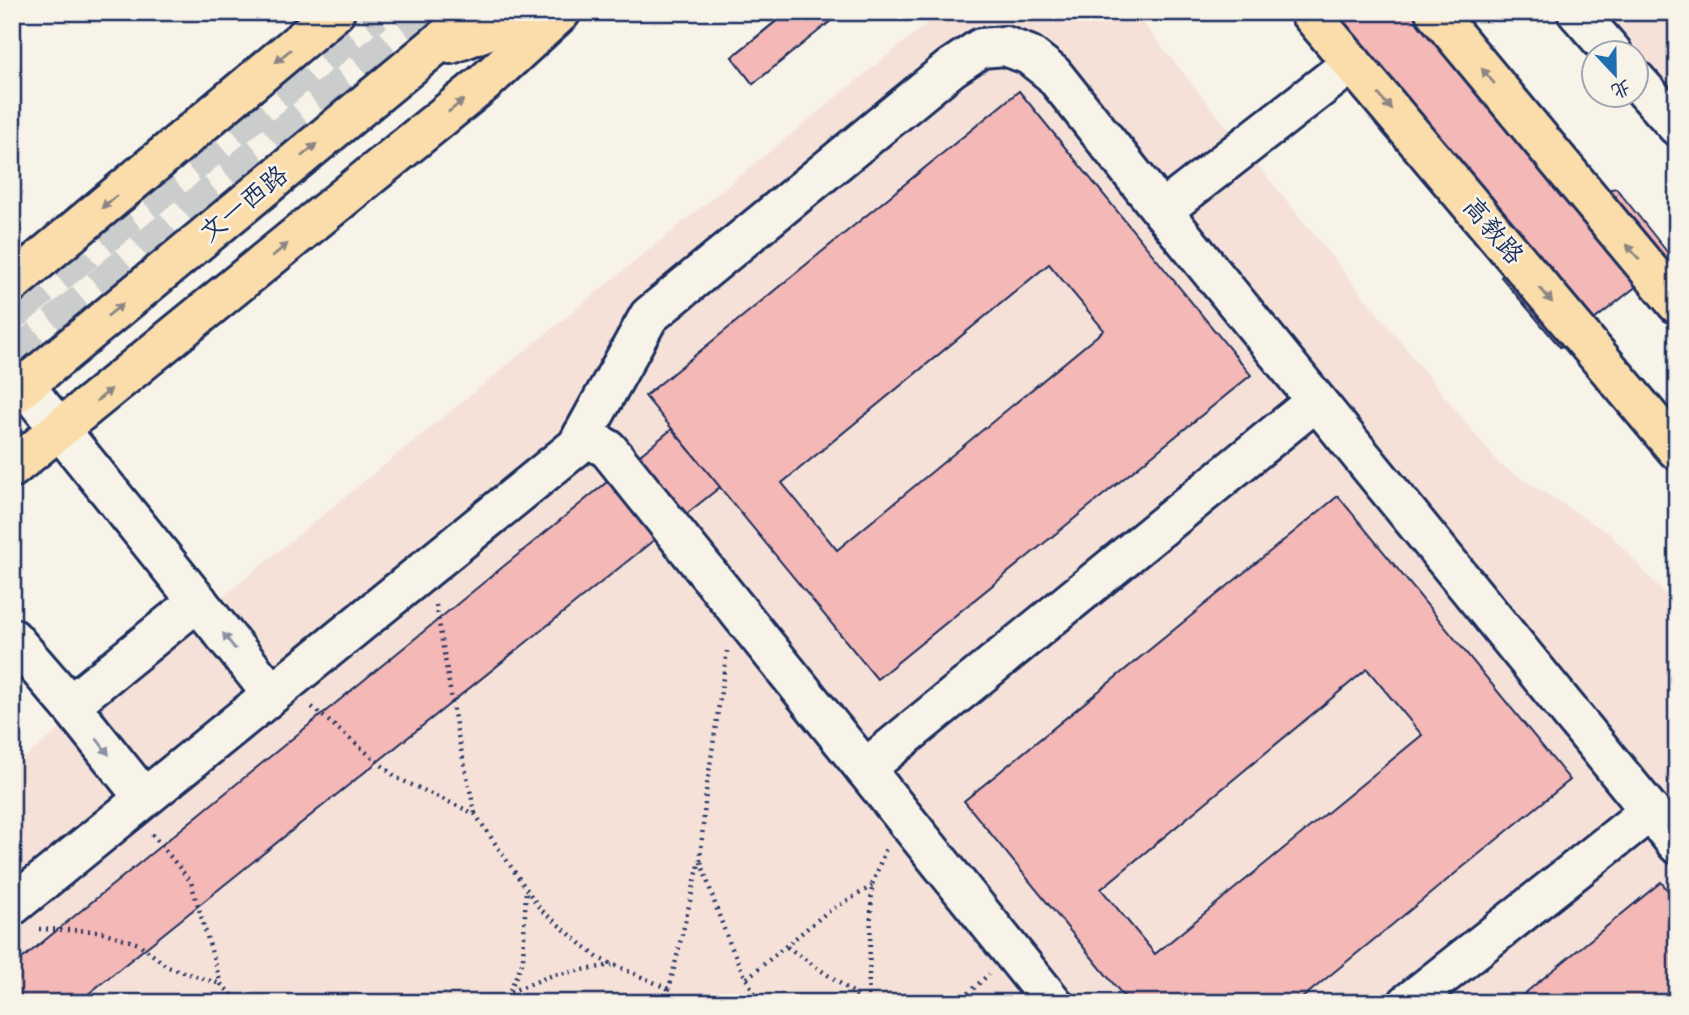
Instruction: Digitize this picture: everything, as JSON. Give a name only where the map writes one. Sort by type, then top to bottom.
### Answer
[{"type":"main road","points":[[12,283],[335,12]]},
{"type":"main road","name":"文一西路","points":[[16,386],[476,12]]},
{"type":"main road","points":[[426,54],[537,12]]},
{"type":"main road","points":[[12,468],[484,82],[561,12]]},
{"type":"main road","name":"高教路","points":[[1309,12],[1677,450]]},
{"type":"main road","points":[[1435,12],[1677,304]]},
{"type":"street","points":[[1577,12],[1600,38]]},
{"type":"street","points":[[22,917],[138,803],[577,446],[649,316],[951,68],[981,48],[1005,46],[1029,55],[1053,74],[1677,844]]},
{"type":"street","points":[[1162,211],[1352,63]]},
{"type":"street","points":[[1650,96],[1677,126]]},
{"type":"street","points":[[16,386],[61,430],[198,601],[278,689]]},
{"type":"street","points":[[865,769],[1316,401]]},
{"type":"street","points":[[583,435],[608,449],[1053,1003]]},
{"type":"street","points":[[70,705],[198,601]]},
{"type":"street","points":[[12,638],[70,705],[138,803]]},
{"type":"street","points":[[1408,1003],[1650,811]]},
{"type":"path","points":[[431,564],[457,731],[475,814],[540,909],[598,958],[669,989]]},
{"type":"path","points":[[663,1003],[669,989],[701,860],[706,792],[733,605]]},
{"type":"path","points":[[278,689],[397,778],[475,814]]},
{"type":"path","points":[[138,803],[191,882],[221,984]]},
{"type":"path","points":[[868,1003],[872,885],[899,811]]},
{"type":"path","points":[[701,860],[719,914],[761,1003]]},
{"type":"path","points":[[747,978],[826,914],[872,885]]},
{"type":"path","points":[[504,1003],[523,961],[526,888]]},
{"type":"path","points":[[22,917],[99,931],[139,944],[168,967],[221,984],[240,1003]]},
{"type":"path","points":[[787,947],[854,993],[862,1003]]},
{"type":"path","points":[[509,993],[553,975],[614,964]]},
{"type":"shaded area","points":[[941,12],[1134,12],[1500,465],[1610,534],[1677,607],[1677,1003],[12,1003],[12,768]]},
{"type":"shaded area","points":[[1552,12],[1677,12],[1677,156],[1635,108],[1650,108],[1650,38],[1580,38],[1580,45]]},
{"type":"building","points":[[787,12],[796,12],[814,34],[753,84],[732,57]]},
{"type":"building","points":[[788,12],[842,12],[753,84],[732,57]]},
{"type":"building","points":[[1303,12],[1455,12],[1602,191],[1616,188],[1672,258],[1560,347],[1501,277],[1512,263]]},
{"type":"building","points":[[1019,91],[1251,375],[877,679],[645,396]],"holes":[[[1049,264],[1104,330],[837,550],[782,483]]]},
{"type":"building","points":[[672,429],[720,487],[77,1003],[12,1003],[12,967]]},
{"type":"building","points":[[1338,496],[1570,780],[1296,1003],[1129,1003],[964,801]],"holes":[[[1367,669],[1422,735],[1155,954],[1101,889]]]},
{"type":"building","points":[[1661,882],[1677,901],[1677,1003],[1513,1003]]},
{"type":"tunnel","points":[[12,311],[375,12]]},
{"type":"tunnel","points":[[12,362],[431,12]]}]
